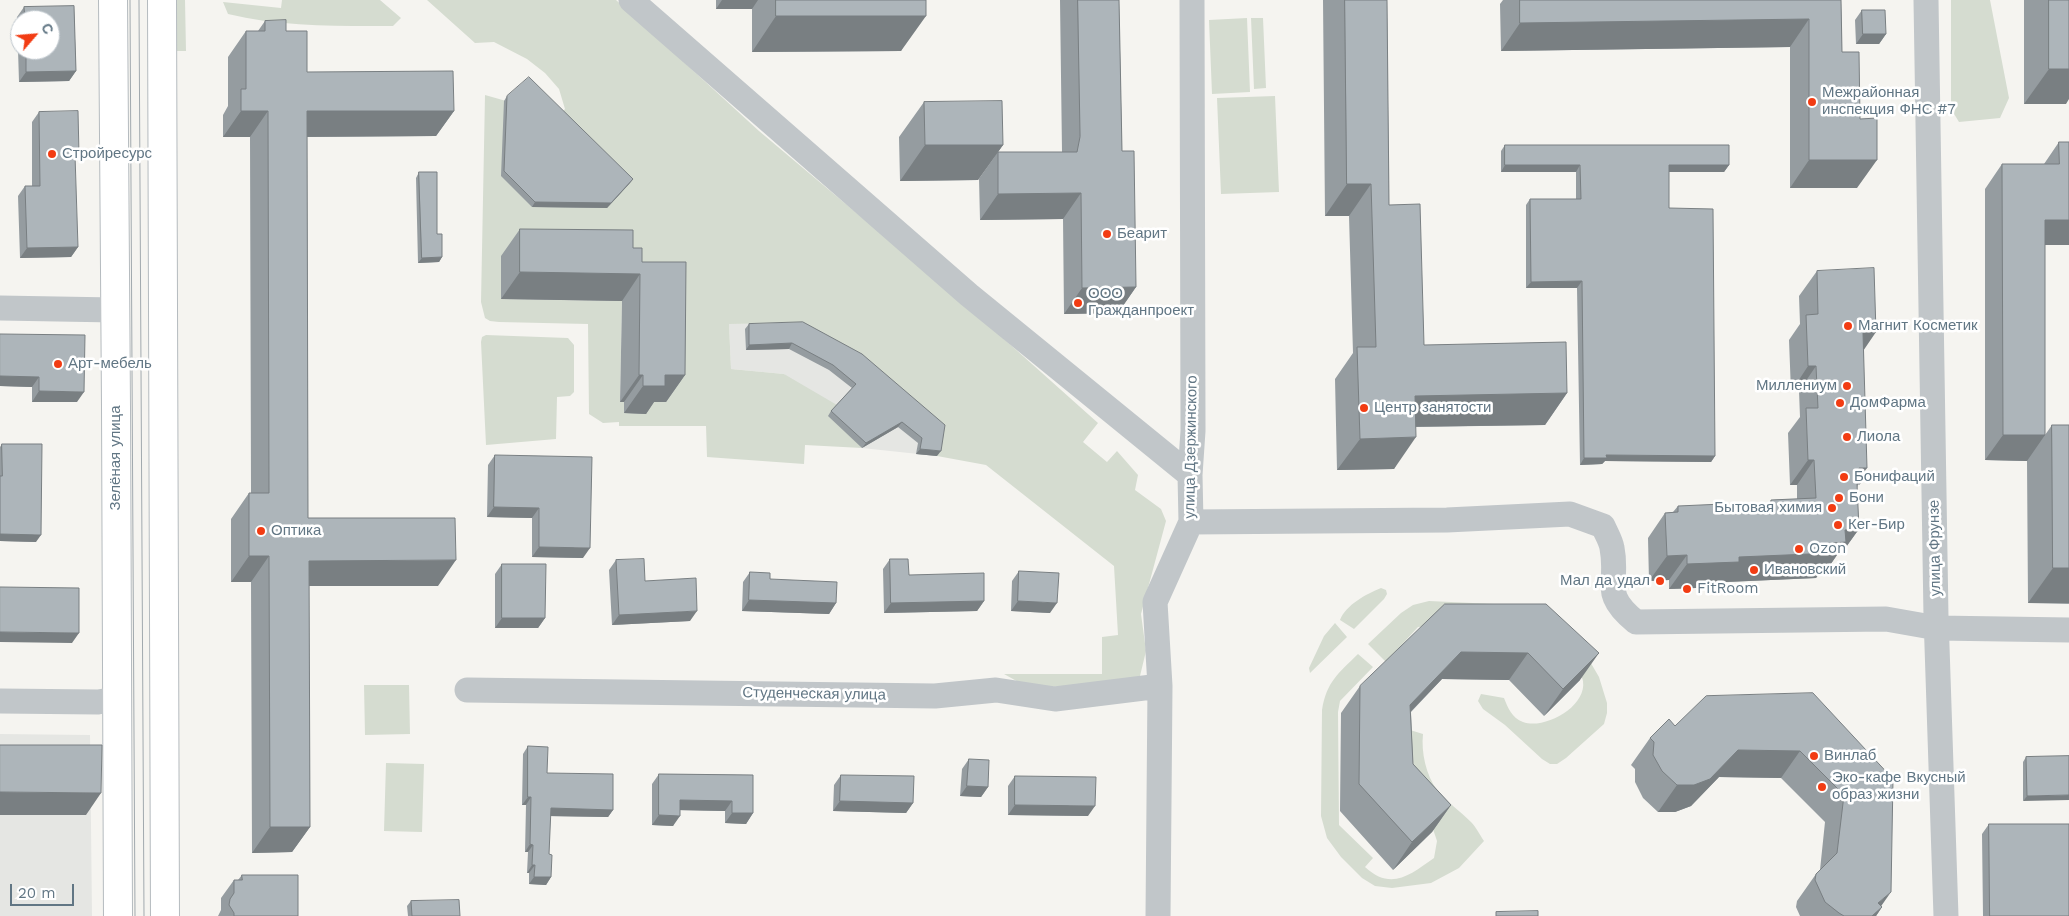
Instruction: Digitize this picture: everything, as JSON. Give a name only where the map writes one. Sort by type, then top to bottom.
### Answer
[{"type":"street","name":"Зелёная улица","points":[[113,0],[118,916]]},
{"type":"street","points":[[162,0],[164,916]]},
{"type":"street","points":[[631,0],[969,294],[1190,475]]},
{"type":"street","name":"улица Дзержинского","points":[[1158,916],[1160,686],[1155,602],[1191,522],[1190,475],[1193,431],[1192,0]]},
{"type":"street","name":"улица Фрунзе","points":[[1926,0],[1937,628],[1946,916]]},
{"type":"street","points":[[0,308],[115,310]]},
{"type":"street","points":[[1191,522],[1447,520],[1570,514],[1603,526],[1612,548],[1614,596],[1623,611],[1636,622],[1886,619],[1937,628],[2069,630]]},
{"type":"street","name":"Студенческая улица","points":[[467,690],[935,696],[996,690],[1055,699],[1160,686]]},
{"type":"street","points":[[0,701],[98,702],[116,699]]},
{"type":"shaded area","points":[[170,0],[185,0],[186,51],[171,51]]},
{"type":"shaded area","points":[[282,0],[380,0],[401,18],[393,26],[289,24],[228,14],[223,2],[281,8]]},
{"type":"shaded area","points":[[427,0],[616,0],[759,131],[967,306],[1098,423],[1083,442],[1107,462],[1117,451],[1138,475],[1135,490],[1161,509],[1166,521],[1141,614],[1146,651],[1140,676],[1115,684],[1029,688],[1004,674],[1102,674],[1102,637],[1118,635],[1114,566],[986,465],[937,456],[801,323],[729,324],[731,369],[784,374],[837,405],[862,448],[805,445],[804,464],[707,457],[706,426],[619,426],[619,422],[603,423],[589,414],[588,324],[499,322],[490,321],[485,318],[481,302],[485,95],[559,116],[565,109],[559,89],[545,73],[527,59],[494,42],[475,43]],"holes":[[[502,256],[614,257],[666,402],[620,402],[622,301],[501,299]]]},
{"type":"shaded area","points":[[1951,0],[1990,0],[2009,98],[2000,118],[1959,122],[1951,109]]},
{"type":"shaded area","points":[[1247,18],[1250,92],[1212,94],[1209,20]]},
{"type":"shaded area","points":[[1251,18],[1263,18],[1266,88],[1254,89]]},
{"type":"shaded area","points":[[1275,96],[1279,192],[1221,194],[1217,98]]},
{"type":"shaded area","points":[[801,323],[937,456],[862,448],[784,374],[731,369],[729,324]]},
{"type":"shaded area","points":[[486,335],[568,338],[574,345],[574,392],[570,396],[557,397],[556,439],[486,445],[481,342],[482,337]]},
{"type":"shaded area","points":[[1381,588],[1386,590],[1387,594],[1384,599],[1354,629],[1340,620],[1352,605]]},
{"type":"shaded area","points":[[1429,601],[1516,605],[1585,653],[1599,677],[1607,703],[1604,724],[1566,758],[1557,764],[1550,764],[1505,725],[1483,709],[1478,701],[1481,694],[1504,698],[1513,715],[1519,720],[1532,724],[1542,723],[1562,714],[1578,700],[1582,691],[1583,681],[1573,664],[1442,625],[1418,627],[1386,662],[1368,644],[1401,613],[1413,605]]},
{"type":"shaded area","points":[[1335,623],[1347,637],[1310,673],[1309,668],[1324,636]]},
{"type":"shaded area","points":[[1358,654],[1373,667],[1340,701],[1338,712],[1339,825],[1373,858],[1365,867],[1383,878],[1392,879],[1408,875],[1434,858],[1437,841],[1432,826],[1399,781],[1410,730],[1423,734],[1425,763],[1433,784],[1445,799],[1473,824],[1484,841],[1459,868],[1431,883],[1392,888],[1375,886],[1362,878],[1341,857],[1327,838],[1321,816],[1322,710],[1330,685]]},
{"type":"shaded area","points":[[364,685],[409,685],[410,734],[365,735]]},
{"type":"shaded area","points":[[0,734],[90,735],[92,916],[0,916]]},
{"type":"shaded area","points":[[386,763],[424,764],[422,832],[384,831]]},
{"type":"building","points":[[776,0],[926,0],[926,16],[776,16]]},
{"type":"building","points":[[1078,0],[1119,0],[1122,151],[1134,151],[1136,287],[1082,288],[1081,193],[998,194],[998,152],[1077,152],[1080,137]]},
{"type":"building","points":[[1345,0],[1387,0],[1389,205],[1420,204],[1424,345],[1566,342],[1567,393],[1415,396],[1416,437],[1360,439],[1357,347],[1376,347],[1371,184],[1347,184]]},
{"type":"building","points":[[1520,0],[1841,0],[1842,52],[1859,52],[1860,119],[1877,118],[1877,160],[1809,160],[1809,19],[1520,23]]},
{"type":"building","points":[[2049,0],[2069,0],[2069,69],[2049,69]]},
{"type":"building","points":[[74,6],[76,71],[26,72],[26,60],[60,60],[60,10],[24,10],[24,7]]},
{"type":"building","points":[[1862,10],[1885,10],[1886,34],[1863,34]]},
{"type":"building","points":[[286,20],[286,31],[307,31],[307,72],[453,71],[454,111],[307,111],[308,518],[455,518],[456,560],[309,561],[310,827],[270,827],[269,556],[249,556],[249,493],[269,493],[268,111],[241,111],[241,89],[246,89],[246,31],[265,31],[265,21]]},
{"type":"building","points":[[529,77],[633,179],[611,203],[535,202],[504,171],[507,96]]},
{"type":"building","points":[[1002,101],[1003,145],[925,145],[924,102]]},
{"type":"building","points":[[78,111],[79,155],[75,155],[78,247],[27,248],[25,186],[40,186],[39,112]]},
{"type":"building","points":[[2059,142],[2069,142],[2069,220],[2045,220],[2045,435],[2003,435],[2002,164],[2059,164]]},
{"type":"building","points":[[1505,145],[1729,145],[1729,165],[1669,165],[1669,208],[1713,209],[1715,456],[1606,455],[1607,458],[1584,458],[1582,281],[1531,282],[1530,199],[1581,199],[1580,165],[1505,165]]},
{"type":"building","points":[[419,172],[437,172],[437,234],[442,234],[442,257],[422,258]]},
{"type":"building","points":[[520,229],[633,230],[633,248],[642,248],[642,262],[686,262],[685,375],[665,375],[665,386],[643,386],[643,375],[639,375],[640,274],[520,272]]},
{"type":"building","points":[[1874,268],[1876,332],[1863,333],[1867,468],[1859,468],[1860,484],[1857,484],[1859,529],[1845,530],[1846,542],[1833,543],[1833,553],[1739,557],[1739,562],[1687,564],[1687,555],[1667,556],[1665,513],[1678,512],[1678,506],[1723,504],[1723,510],[1771,508],[1771,500],[1816,498],[1814,460],[1808,460],[1806,408],[1818,408],[1816,366],[1808,366],[1806,315],[1818,314],[1817,271]]},
{"type":"building","points":[[803,322],[862,354],[945,425],[941,451],[920,449],[922,438],[902,422],[866,443],[831,411],[856,384],[833,365],[792,343],[749,345],[749,324]]},
{"type":"building","points":[[0,334],[85,335],[84,392],[39,391],[39,377],[0,376]]},
{"type":"building","points":[[2052,425],[2069,425],[2069,568],[2053,568]]},
{"type":"building","points":[[2,444],[42,444],[41,535],[0,534]]},
{"type":"building","points":[[495,455],[592,457],[590,548],[539,547],[539,508],[494,507]]},
{"type":"building","points":[[644,559],[645,581],[696,578],[697,611],[619,615],[616,560]]},
{"type":"building","points":[[890,559],[908,559],[909,575],[984,573],[984,601],[891,603]]},
{"type":"building","points":[[502,564],[546,564],[545,618],[502,618]]},
{"type":"building","points":[[1019,571],[1059,573],[1057,603],[1018,601]]},
{"type":"building","points":[[750,572],[770,573],[770,579],[837,582],[836,603],[749,600]]},
{"type":"building","points":[[0,587],[79,588],[79,633],[0,632]]},
{"type":"building","points":[[1445,604],[1546,604],[1599,653],[1563,689],[1528,653],[1461,652],[1410,705],[1413,764],[1451,805],[1412,842],[1359,784],[1360,686]]},
{"type":"building","points":[[1813,693],[1893,779],[1891,892],[1878,903],[1882,907],[1872,916],[1844,916],[1839,913],[1825,902],[1815,880],[1816,874],[1837,853],[1844,795],[1800,751],[1738,750],[1710,779],[1694,785],[1677,785],[1662,771],[1653,755],[1654,742],[1650,738],[1669,719],[1675,726],[1706,696]]},
{"type":"building","points":[[0,745],[102,745],[101,793],[0,792]]},
{"type":"building","points":[[528,746],[548,747],[547,773],[613,774],[613,810],[551,808],[549,854],[552,855],[551,877],[534,877],[535,865],[532,865],[533,845],[530,844],[531,797],[528,797]]},
{"type":"building","points":[[2069,756],[2069,795],[2027,796],[2026,757]]},
{"type":"building","points":[[969,759],[989,760],[988,787],[967,786]]},
{"type":"building","points":[[659,774],[753,775],[753,813],[732,813],[732,801],[680,800],[680,816],[659,815]]},
{"type":"building","points":[[841,775],[914,776],[913,803],[840,801]]},
{"type":"building","points":[[1015,776],[1096,777],[1095,806],[1015,805]]},
{"type":"building","points":[[1989,824],[2069,824],[2069,916],[1990,916]]},
{"type":"building","points":[[242,875],[298,875],[298,916],[234,916],[229,905],[230,899],[234,893],[234,880],[242,880]]},
{"type":"building","points":[[459,900],[460,916],[412,916],[411,901]]},
{"type":"building","points":[[1538,911],[1538,916],[1496,916],[1496,912]]},
{"type":"tram line","points":[[130,0],[135,916]]},
{"type":"tram line","points":[[139,0],[144,916]]},
{"type":"place","name":"Межрайонная инспекция ФНС #7","points":[[1812,102]]},
{"type":"place","name":"Стройресурс","points":[[52,154]]},
{"type":"place","name":"Беарит","points":[[1107,234]]},
{"type":"place","name":"ООО Гражданпроект","points":[[1078,303]]},
{"type":"place","name":"Магнит Косметик","points":[[1848,326]]},
{"type":"place","name":"Арт-мебель","points":[[58,364]]},
{"type":"place","name":"Миллениум","points":[[1847,386]]},
{"type":"place","name":"ДомФарма","points":[[1840,403]]},
{"type":"place","name":"Центр занятости","points":[[1364,408]]},
{"type":"place","name":"Лиола","points":[[1847,437]]},
{"type":"place","name":"Бонифаций","points":[[1844,477]]},
{"type":"place","name":"Бони","points":[[1839,498]]},
{"type":"place","name":"Бытовая химия","points":[[1832,508]]},
{"type":"place","name":"Кег-Бир","points":[[1838,525]]},
{"type":"place","name":"Оптика","points":[[261,531]]},
{"type":"place","name":"Ozon","points":[[1799,549]]},
{"type":"place","name":"Ивановский","points":[[1754,570]]},
{"type":"place","name":"Мал да удал","points":[[1660,581]]},
{"type":"place","name":"FitRoom","points":[[1687,589]]},
{"type":"place","name":"Винлаб","points":[[1814,756]]},
{"type":"place","name":"Эко-кафе Вкусный образ жизни","points":[[1822,787]]}]
